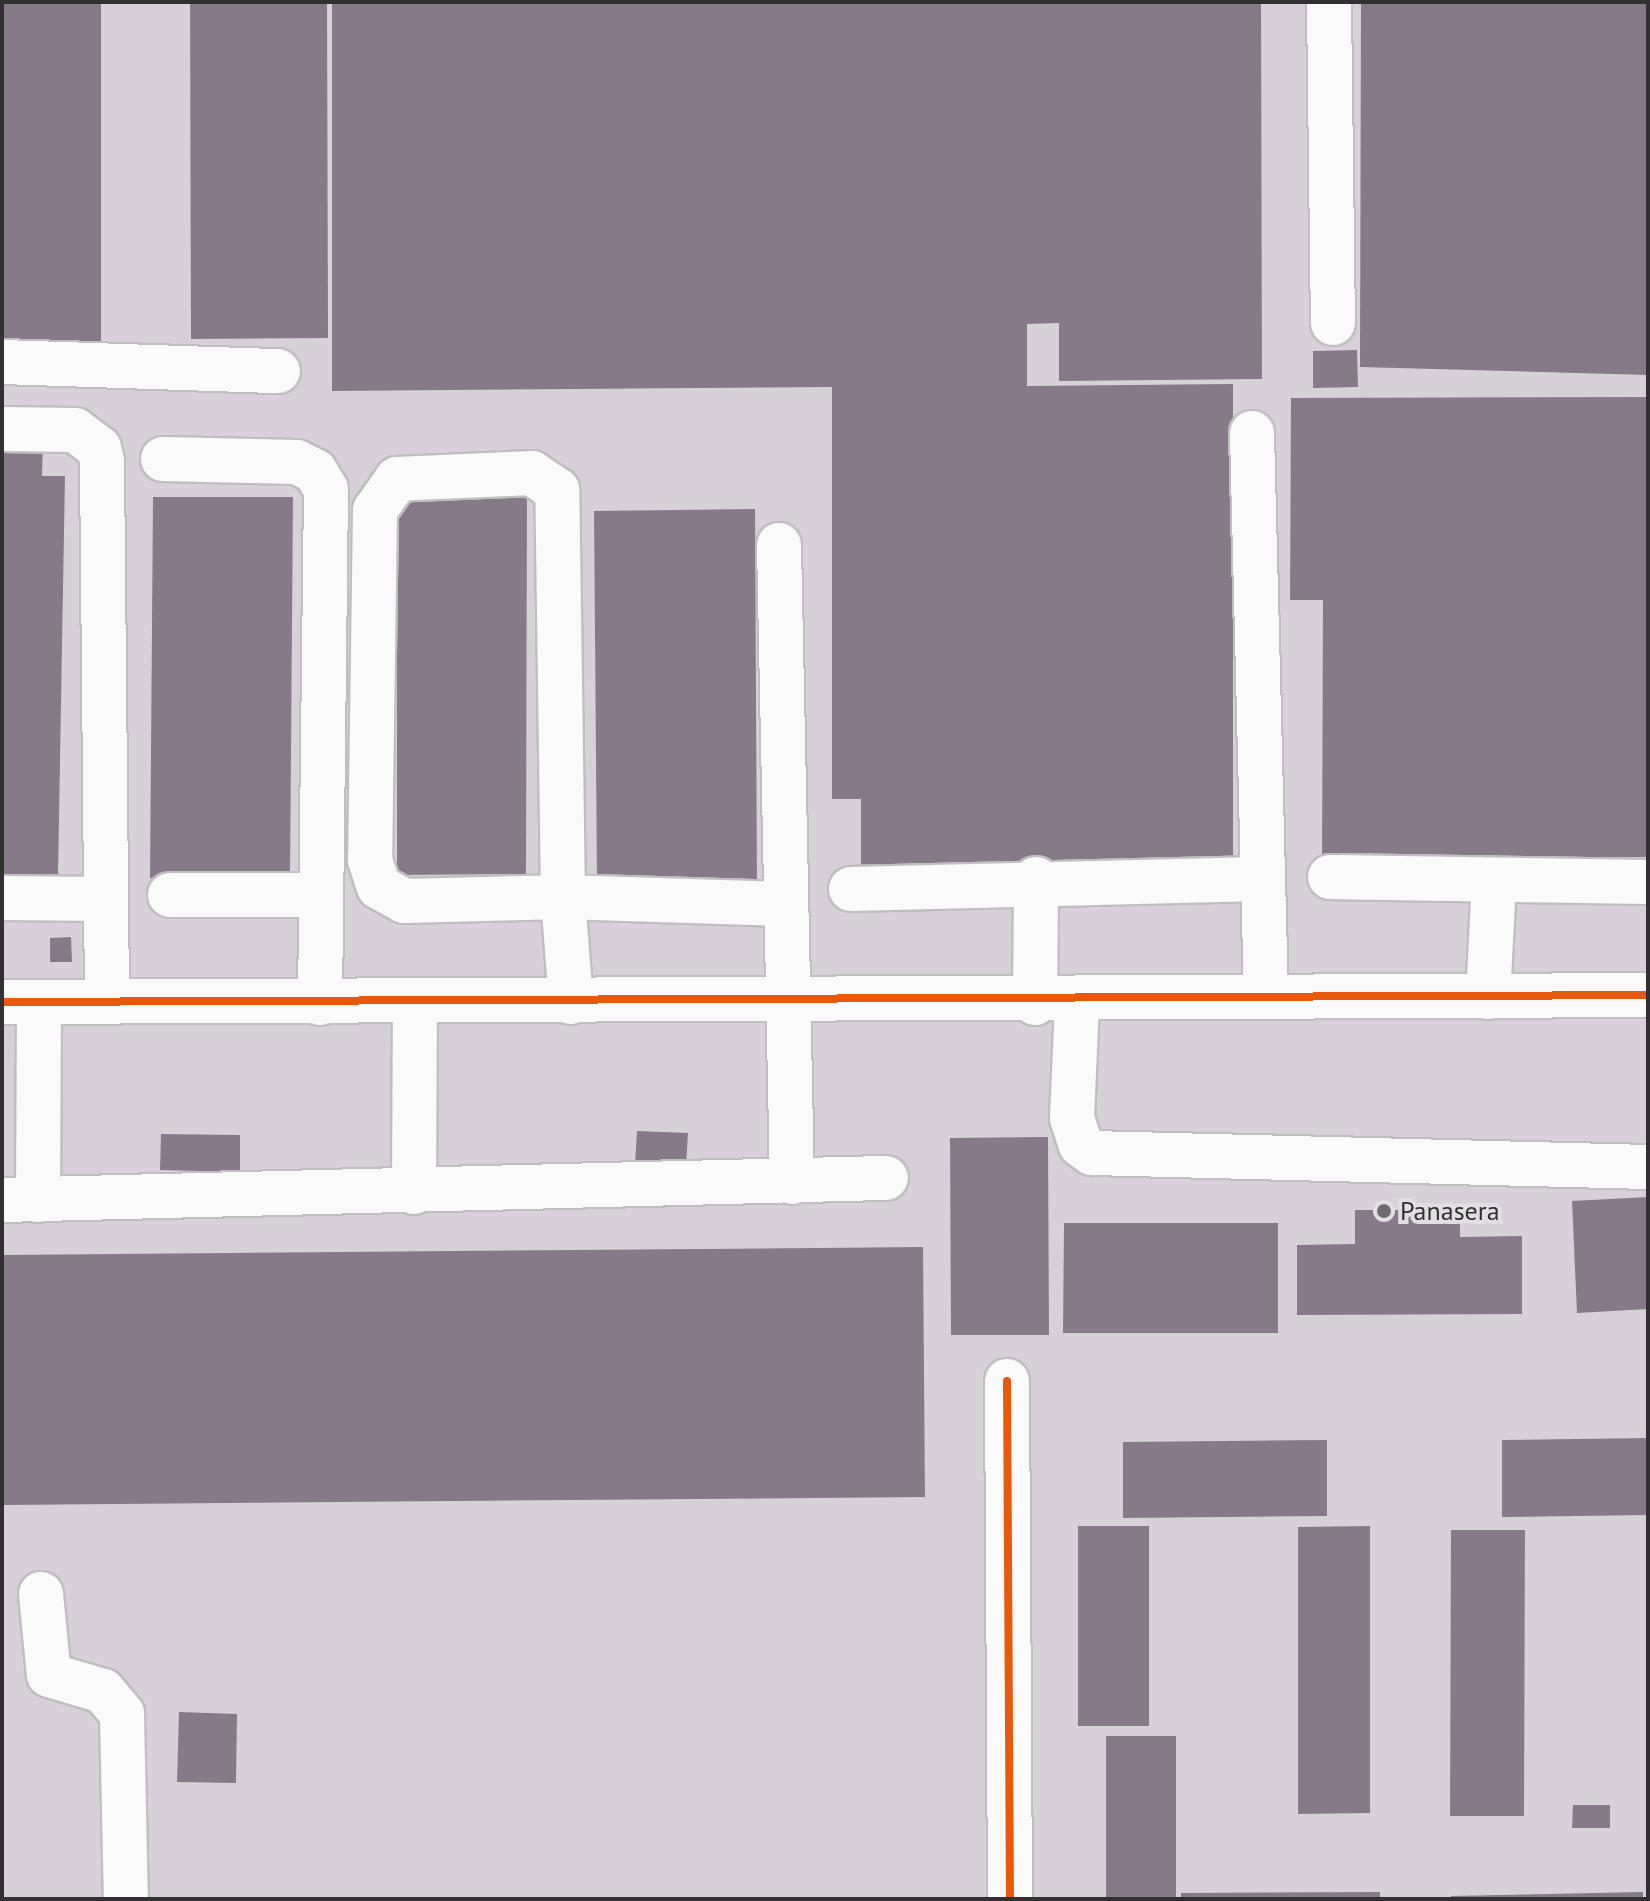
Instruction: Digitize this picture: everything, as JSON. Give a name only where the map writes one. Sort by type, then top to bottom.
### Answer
[{"type":"street","points":[[1329,2],[1333,323]]},
{"type":"street","points":[[2,362],[278,371]]},
{"type":"street","points":[[2,429],[75,430],[99,448],[102,461],[107,1002]]},
{"type":"street","points":[[1252,433],[1260,879],[1266,997]]},
{"type":"street","points":[[163,459],[297,462],[323,479],[320,1003]]},
{"type":"street","points":[[571,1002],[563,897],[557,490],[532,473],[397,479],[375,510],[372,874],[379,887],[404,901],[563,897],[784,904]]},
{"type":"street","points":[[779,545],[783,1002],[792,1182]]},
{"type":"street","points":[[1330,877],[1494,883],[1648,882]]},
{"type":"street","points":[[851,889],[1036,879],[1260,879]]},
{"type":"street","points":[[1036,879],[1072,1118],[1081,1145],[1092,1153],[1648,1167]]},
{"type":"street","points":[[1488,997],[1494,883]]},
{"type":"street","points":[[170,895],[321,895]]},
{"type":"street","points":[[2,898],[105,899]]},
{"type":"street","points":[[886,1178],[20,1200],[20,1002],[1056,1003],[1266,997],[1648,995]]},
{"type":"street","points":[[414,1192],[415,1002]]},
{"type":"street","points":[[1007,1381],[1010,1899]]},
{"type":"street","points":[[41,1594],[49,1675],[103,1691],[122,1714],[126,1899]]},
{"type":"shaded area","points":[[2,2],[1648,2],[1648,1899],[2,1899]]},
{"type":"building","points":[[2,2],[101,2],[101,343],[2,344]]},
{"type":"building","points":[[190,2],[327,2],[328,338],[191,339]]},
{"type":"building","points":[[332,2],[1261,2],[1262,379],[1059,381],[1059,323],[1027,324],[1027,386],[1233,384],[1233,872],[861,875],[861,799],[832,799],[832,387],[332,391]]},
{"type":"building","points":[[1361,2],[1648,2],[1648,375],[1360,367]]},
{"type":"building","points":[[1357,350],[1358,387],[1313,388],[1313,351]]},
{"type":"building","points":[[1648,397],[1648,857],[1322,858],[1323,600],[1290,600],[1291,398]]},
{"type":"building","points":[[2,437],[43,437],[42,476],[65,476],[58,875],[2,874]]},
{"type":"building","points":[[527,489],[526,874],[397,875],[397,490]]},
{"type":"building","points":[[153,497],[293,497],[290,878],[150,878]]},
{"type":"building","points":[[755,509],[757,880],[597,881],[594,511]]},
{"type":"building","points":[[71,937],[72,962],[50,962],[50,938]]},
{"type":"building","points":[[637,1131],[688,1133],[686,1166],[635,1164]]},
{"type":"building","points":[[161,1134],[240,1135],[240,1172],[160,1170]]},
{"type":"building","points":[[1048,1137],[1049,1335],[951,1335],[950,1138]]},
{"type":"building","points":[[1648,1197],[1648,1309],[1577,1313],[1572,1201]]},
{"type":"building","points":[[1355,1210],[1460,1210],[1460,1237],[1522,1236],[1522,1314],[1297,1315],[1297,1245],[1355,1244]]},
{"type":"building","points":[[1064,1223],[1278,1223],[1278,1333],[1063,1333]]},
{"type":"building","points":[[923,1247],[925,1497],[2,1505],[2,1255]]},
{"type":"building","points":[[1648,1438],[1648,1515],[1502,1517],[1502,1440]]},
{"type":"building","points":[[1327,1440],[1327,1516],[1123,1518],[1123,1442]]},
{"type":"building","points":[[1078,1526],[1149,1526],[1149,1726],[1078,1726]]},
{"type":"building","points":[[1370,1526],[1370,1813],[1298,1814],[1298,1527]]},
{"type":"building","points":[[1451,1530],[1525,1530],[1524,1816],[1450,1816]]},
{"type":"building","points":[[179,1712],[237,1714],[236,1783],[177,1782]]},
{"type":"building","points":[[1106,1736],[1176,1736],[1176,1899],[1106,1899]]},
{"type":"building","points":[[1573,1805],[1610,1805],[1610,1828],[1572,1828]]},
{"type":"building","points":[[1380,1892],[1380,1899],[1181,1899],[1181,1893]]},
{"type":"building","points":[[1643,1892],[1643,1899],[1451,1899],[1451,1896]]},
{"type":"cycle path","points":[[2,1002],[1648,995]]},
{"type":"cycle path","points":[[1007,1381],[1010,1899]]},
{"type":"place","name":"Panasera","points":[[1384,1211]]}]
